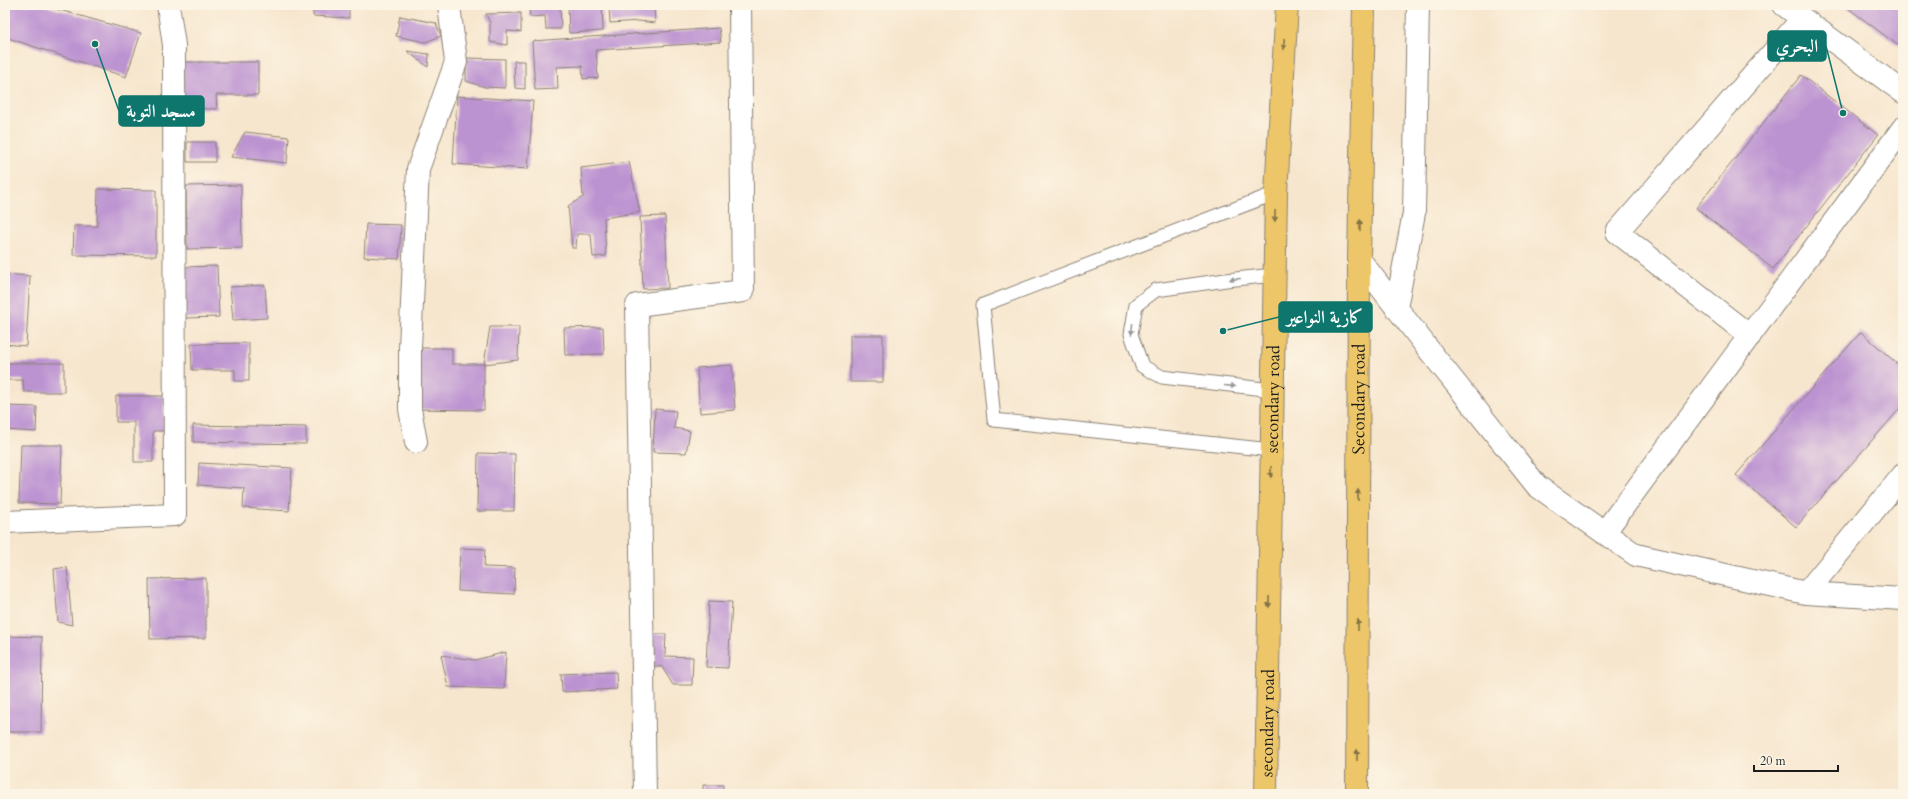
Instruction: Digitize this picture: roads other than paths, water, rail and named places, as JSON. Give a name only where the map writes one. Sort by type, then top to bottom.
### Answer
[{"type":"main road","name":"secondary road","points":[[1266,794],[1276,193],[1287,5]]},
{"type":"main road","name":"Secondary road","points":[[1357,794],[1360,259],[1364,5]]},
{"type":"street","points":[[5,522],[175,515],[174,45],[168,5]]},
{"type":"street","points":[[416,442],[410,409],[410,348],[418,169],[456,62],[449,5]]},
{"type":"street","points":[[646,794],[637,304],[743,291],[740,5]]},
{"type":"street","points":[[1396,308],[1414,213],[1418,5]]},
{"type":"street","points":[[1784,5],[1903,92]]},
{"type":"street","points":[[1750,336],[1617,232],[1802,19]]},
{"type":"street","points":[[1604,533],[1903,128]]},
{"type":"street","points":[[1360,259],[1396,308],[1537,486],[1636,554],[1806,593],[1903,599]]},
{"type":"street","points":[[1806,593],[1903,475]]},
{"type":"lane","points":[[1271,450],[994,420],[983,305],[1276,193]]},
{"type":"lane","points":[[1272,390],[1202,383],[1162,377],[1142,366],[1131,334],[1136,305],[1156,290],[1274,275]]},
{"type":"place","name":"مسجد التوبة","points":[[95,44]]},
{"type":"place","name":"البحري","points":[[1843,113]]},
{"type":"place","name":"كازية النواعير","points":[[1223,331]]}]
